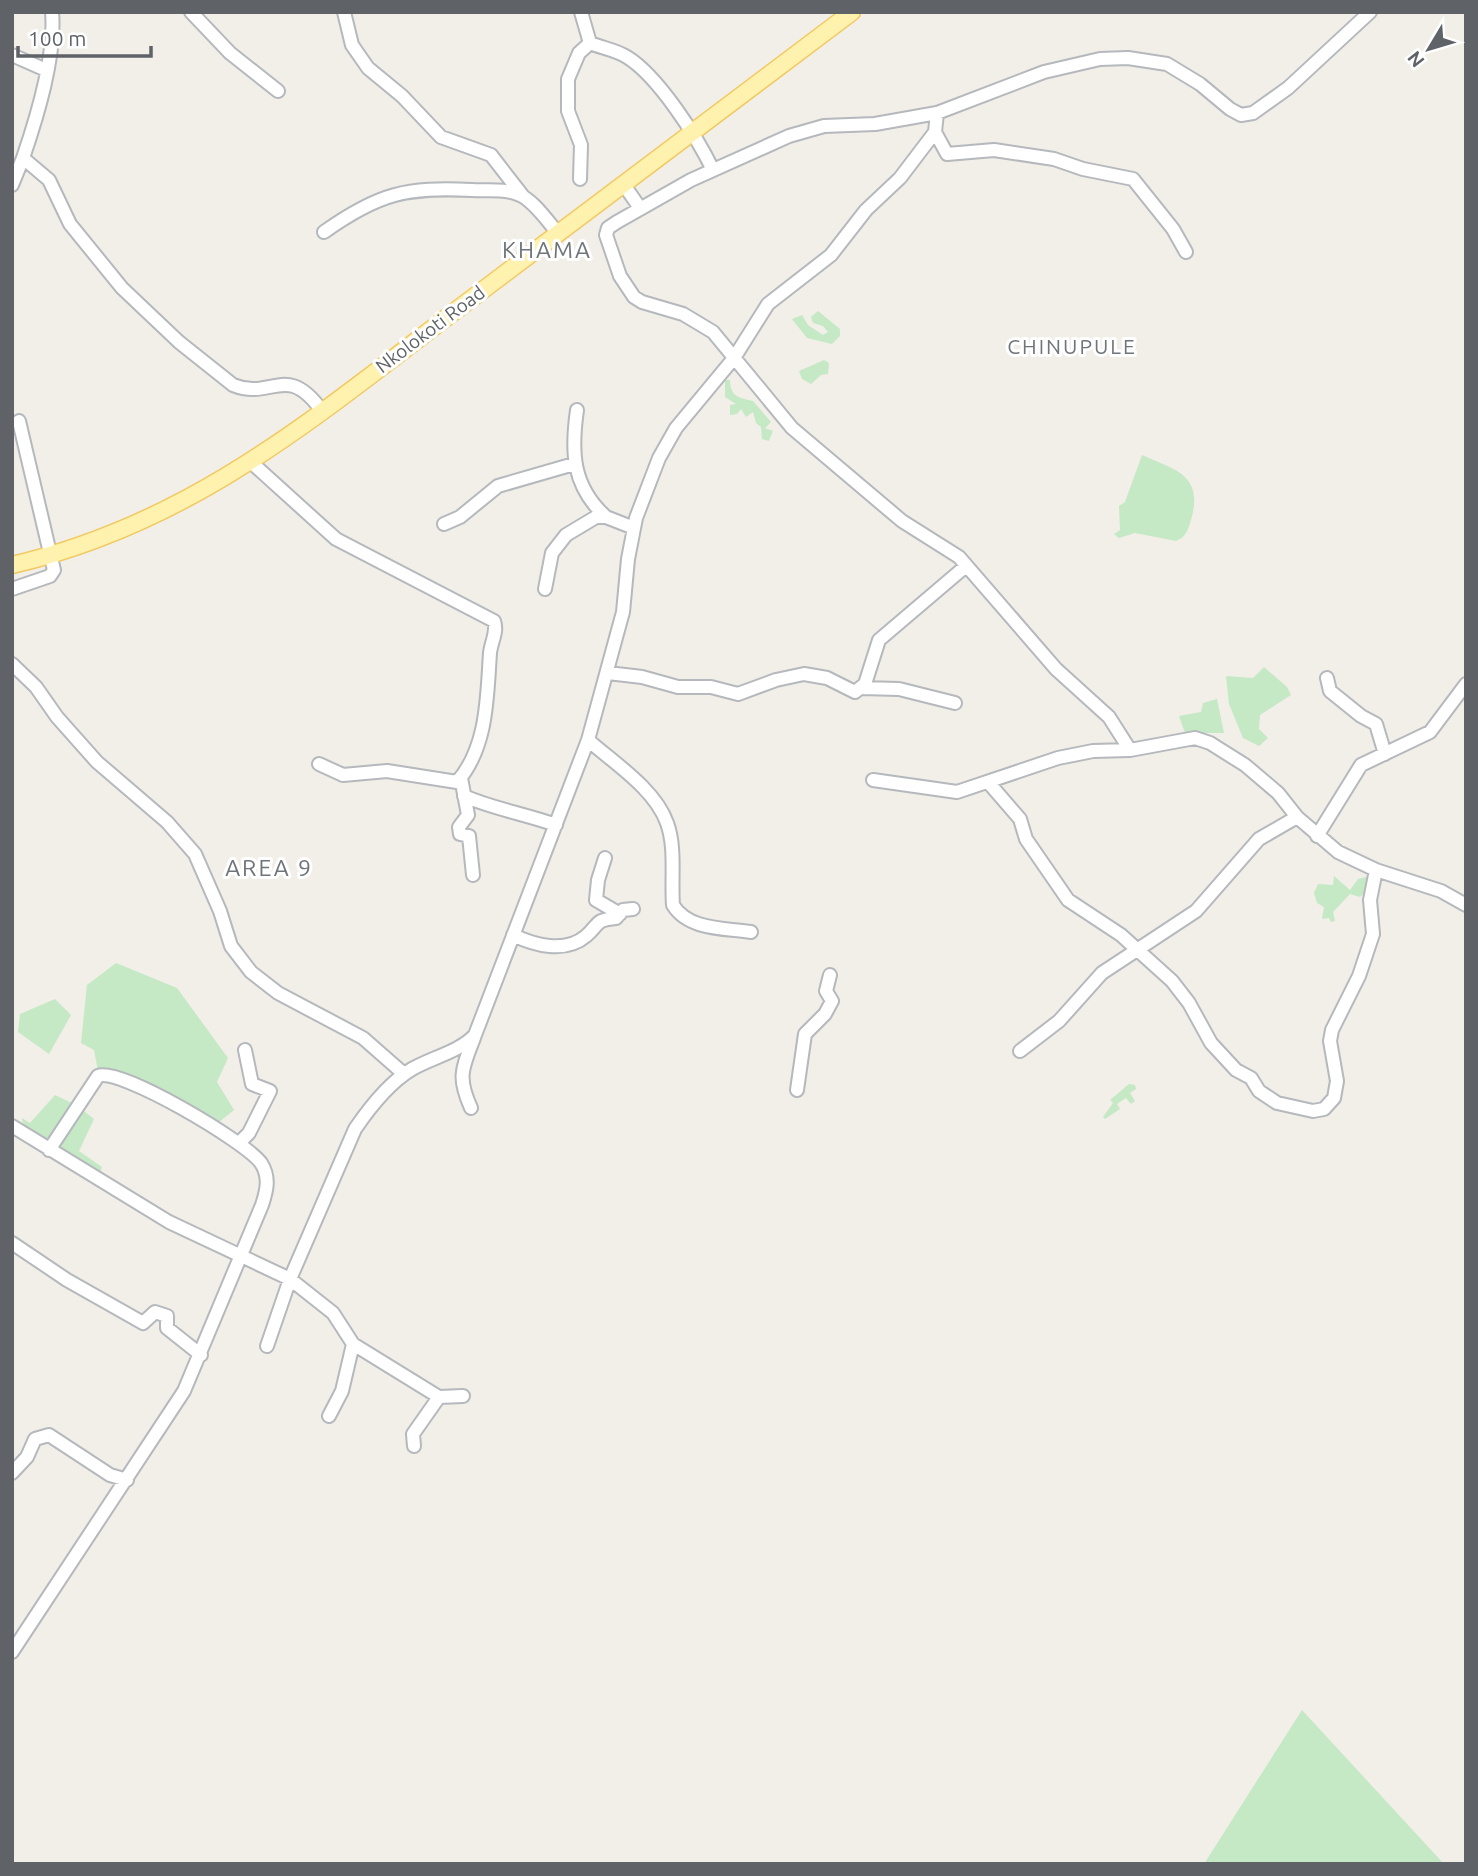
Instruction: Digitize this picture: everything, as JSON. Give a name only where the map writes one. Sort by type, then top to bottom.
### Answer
[{"type":"main road","name":"Nkolokoti Road","points":[[12,565],[51,556],[136,525],[252,463],[852,12]]},
{"type":"street","points":[[12,185],[20,153],[36,118],[46,70],[52,12]]},
{"type":"street","points":[[191,12],[230,53],[278,91]]},
{"type":"street","points":[[344,12],[352,45],[368,68],[402,96],[440,137],[491,155],[522,195],[558,233]]},
{"type":"street","points":[[581,12],[590,43]]},
{"type":"street","points":[[1130,750],[1109,717],[1056,669],[966,566],[938,543],[902,521],[792,428],[713,332],[683,314],[642,302],[628,289],[606,235],[617,222],[640,208],[713,170],[789,136],[824,126],[875,124],[937,113],[1053,70],[1100,60],[1128,58],[1167,64],[1200,84],[1230,109],[1241,115],[1253,114],[1288,88],[1370,12]]},
{"type":"street","points":[[590,43],[626,56],[633,62],[693,132],[713,170]]},
{"type":"street","points":[[580,179],[581,145],[568,111],[568,79],[579,53],[590,43]]},
{"type":"street","points":[[12,55],[46,70]]},
{"type":"street","points":[[471,1108],[463,1090],[461,1071],[588,740],[623,612],[634,528],[647,484],[676,428],[734,358],[768,304],[831,255],[866,210],[900,178],[935,132],[937,113]]},
{"type":"street","points":[[935,132],[947,154],[994,150],[1054,159],[1083,169],[1133,179],[1173,229],[1186,252]]},
{"type":"street","points":[[20,153],[49,180],[70,224],[122,288],[179,342],[233,386],[242,389],[297,386],[307,392],[322,411]]},
{"type":"street","points":[[624,186],[640,208]]},
{"type":"street","points":[[324,232],[356,210],[411,189],[504,191],[522,195]]},
{"type":"street","points":[[577,410],[574,464],[590,501],[606,517]]},
{"type":"street","points":[[12,589],[50,576],[54,570],[19,421]]},
{"type":"street","points":[[252,463],[336,539],[494,621],[489,694],[478,740],[461,778],[454,783],[387,771],[343,775],[319,764]]},
{"type":"street","points":[[444,524],[460,517],[498,486],[574,464]]},
{"type":"street","points":[[545,589],[546,574],[556,543],[596,517],[606,517],[634,528]]},
{"type":"street","points":[[863,688],[879,640],[966,566]]},
{"type":"street","points":[[12,664],[36,687],[57,717],[97,762],[167,822],[195,854],[220,911],[231,946],[251,972],[278,993],[363,1038],[404,1074]]},
{"type":"street","points":[[608,673],[642,677],[678,687],[711,687],[738,694],[776,680],[804,674],[827,678],[855,692],[863,688],[899,689],[955,703]]},
{"type":"street","points":[[1327,678],[1330,691],[1376,724],[1385,754]]},
{"type":"street","points":[[1317,836],[1358,769],[1430,732],[1466,684]]},
{"type":"street","points":[[873,780],[957,792],[1058,758],[1093,751],[1130,750],[1186,738],[1210,743],[1257,774],[1297,817],[1338,852],[1376,870],[1431,886],[1466,905]]},
{"type":"street","points":[[588,740],[634,781],[667,821],[673,905],[679,914],[699,925],[751,932]]},
{"type":"street","points":[[461,778],[468,815],[459,827],[460,834],[469,836],[473,875]]},
{"type":"street","points":[[988,782],[1009,810],[1020,819],[1026,839],[1068,900],[1121,935],[1172,981],[1189,1003],[1212,1043],[1236,1070],[1251,1078],[1259,1091],[1277,1103],[1317,1112],[1324,1109],[1334,1098],[1337,1074],[1330,1041],[1332,1030],[1360,976],[1373,934],[1370,900],[1376,870]]},
{"type":"street","points":[[464,796],[489,807],[513,810],[556,825]]},
{"type":"street","points":[[1020,1051],[1059,1021],[1102,973],[1196,911],[1259,839],[1297,817]]},
{"type":"street","points":[[606,858],[598,880],[596,900],[620,914]]},
{"type":"street","points":[[513,935],[539,946],[554,947],[586,936],[593,925],[633,909]]},
{"type":"street","points":[[797,1090],[805,1034],[825,1014],[832,1001],[826,991],[830,975]]},
{"type":"street","points":[[267,1346],[290,1279],[355,1129],[367,1112],[404,1074],[466,1044],[475,1035]]},
{"type":"street","points":[[239,1143],[249,1132],[270,1091],[252,1084],[244,1050]]},
{"type":"street","points":[[12,1652],[178,1401],[201,1355],[262,1205],[267,1178],[255,1156],[239,1143],[132,1082],[108,1074],[98,1076],[49,1150]]},
{"type":"street","points":[[12,1126],[169,1222],[290,1279],[333,1313],[353,1344],[414,1379],[439,1397],[463,1396]]},
{"type":"street","points":[[12,1243],[67,1280],[144,1323],[155,1312],[167,1315],[167,1328],[201,1355]]},
{"type":"street","points":[[329,1416],[342,1391],[353,1344]]},
{"type":"street","points":[[414,1446],[413,1434],[439,1397]]},
{"type":"street","points":[[15,1466],[37,1437],[48,1435],[110,1475],[127,1480]]},
{"type":"green space","points":[[818,311],[840,329],[840,336],[832,344],[807,338],[792,319],[802,315],[808,325],[823,335],[828,332],[823,326],[813,323],[811,317]]},
{"type":"green space","points":[[824,360],[829,363],[828,374],[821,375],[811,384],[802,379],[799,371]]},
{"type":"green space","points":[[725,380],[730,380],[734,393],[740,398],[753,401],[771,422],[765,428],[773,431],[769,441],[762,439],[761,427],[756,423],[753,412],[746,417],[741,409],[737,414],[730,415],[730,405],[736,404],[725,397]]},
{"type":"green space","points":[[1142,455],[1175,470],[1190,483],[1194,505],[1191,520],[1186,533],[1176,541],[1135,533],[1119,538],[1114,534],[1120,530],[1119,506],[1125,502]]},
{"type":"green space","points":[[1264,667],[1287,687],[1291,695],[1260,715],[1259,729],[1268,738],[1259,746],[1243,738],[1229,704],[1226,676],[1253,678]]},
{"type":"green space","points":[[1217,699],[1224,733],[1185,733],[1179,716],[1201,712],[1203,703]]},
{"type":"green space","points":[[1334,876],[1350,890],[1358,879],[1370,876],[1366,892],[1360,897],[1350,894],[1333,912],[1335,921],[1331,922],[1329,918],[1322,919],[1324,907],[1317,903],[1314,893],[1318,884],[1333,885]]},
{"type":"green space","points":[[116,963],[177,988],[228,1058],[217,1082],[234,1110],[214,1126],[98,1071],[94,1050],[81,1043],[87,985]]},
{"type":"green space","points":[[55,999],[71,1015],[49,1054],[18,1032],[20,1014]]},
{"type":"green space","points":[[1129,1084],[1135,1085],[1136,1089],[1130,1093],[1135,1101],[1131,1104],[1126,1098],[1117,1104],[1120,1109],[1105,1119],[1103,1117],[1113,1103],[1110,1100]]},
{"type":"green space","points":[[55,1095],[74,1104],[48,1145],[24,1130],[22,1118],[30,1123]]},
{"type":"green space","points":[[80,1108],[94,1119],[79,1151],[102,1167],[99,1176],[54,1148]]},
{"type":"green space","points":[[1302,1710],[1444,1864],[1204,1864]]},
{"type":"district","name":"KHAMA","points":[[547,250]]},
{"type":"district","name":"CHINUPULE","points":[[1072,347]]},
{"type":"district","name":"AREA 9","points":[[269,868]]}]
